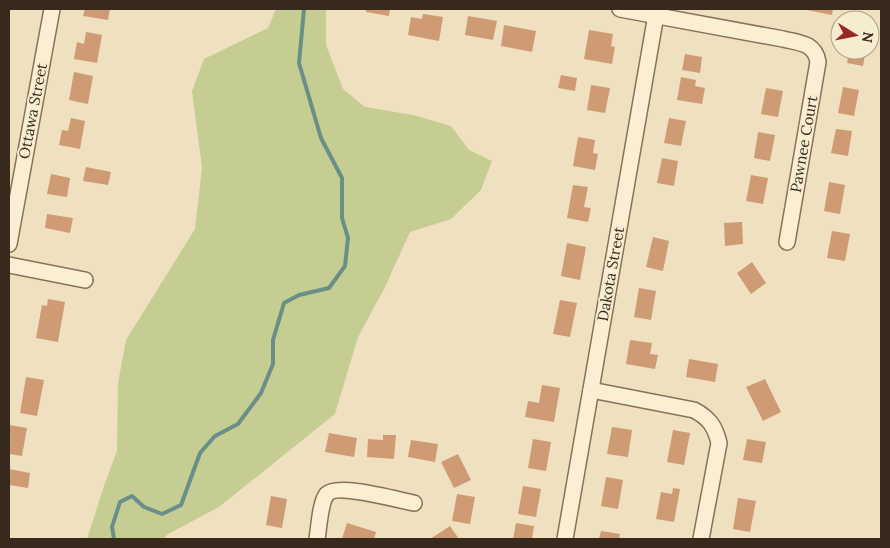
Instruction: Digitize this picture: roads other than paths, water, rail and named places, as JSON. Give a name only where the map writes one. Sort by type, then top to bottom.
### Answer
[{"type":"street","name":"Ottawa Street","points":[[9,244],[52,9]]},
{"type":"street","points":[[620,9],[657,12]]},
{"type":"street","name":"Pawnee Court","points":[[657,12],[802,43],[812,47],[817,55],[818,62],[787,242]]},
{"type":"street","name":"Dakota Street","points":[[564,539],[657,12]]},
{"type":"street","points":[[9,265],[86,280]]},
{"type":"street","points":[[591,390],[694,410],[707,417],[716,429],[719,443],[701,539]]},
{"type":"street","points":[[317,539],[324,501],[328,494],[335,490],[347,490],[414,503]]},
{"type":"waterway","points":[[114,539],[112,527],[120,502],[132,496],[144,507],[162,514],[181,505],[200,453],[215,436],[238,424],[261,393],[273,364],[273,340],[284,303],[299,295],[329,288],[345,266],[348,238],[342,218],[342,178],[321,138],[299,63],[304,9]]}]
